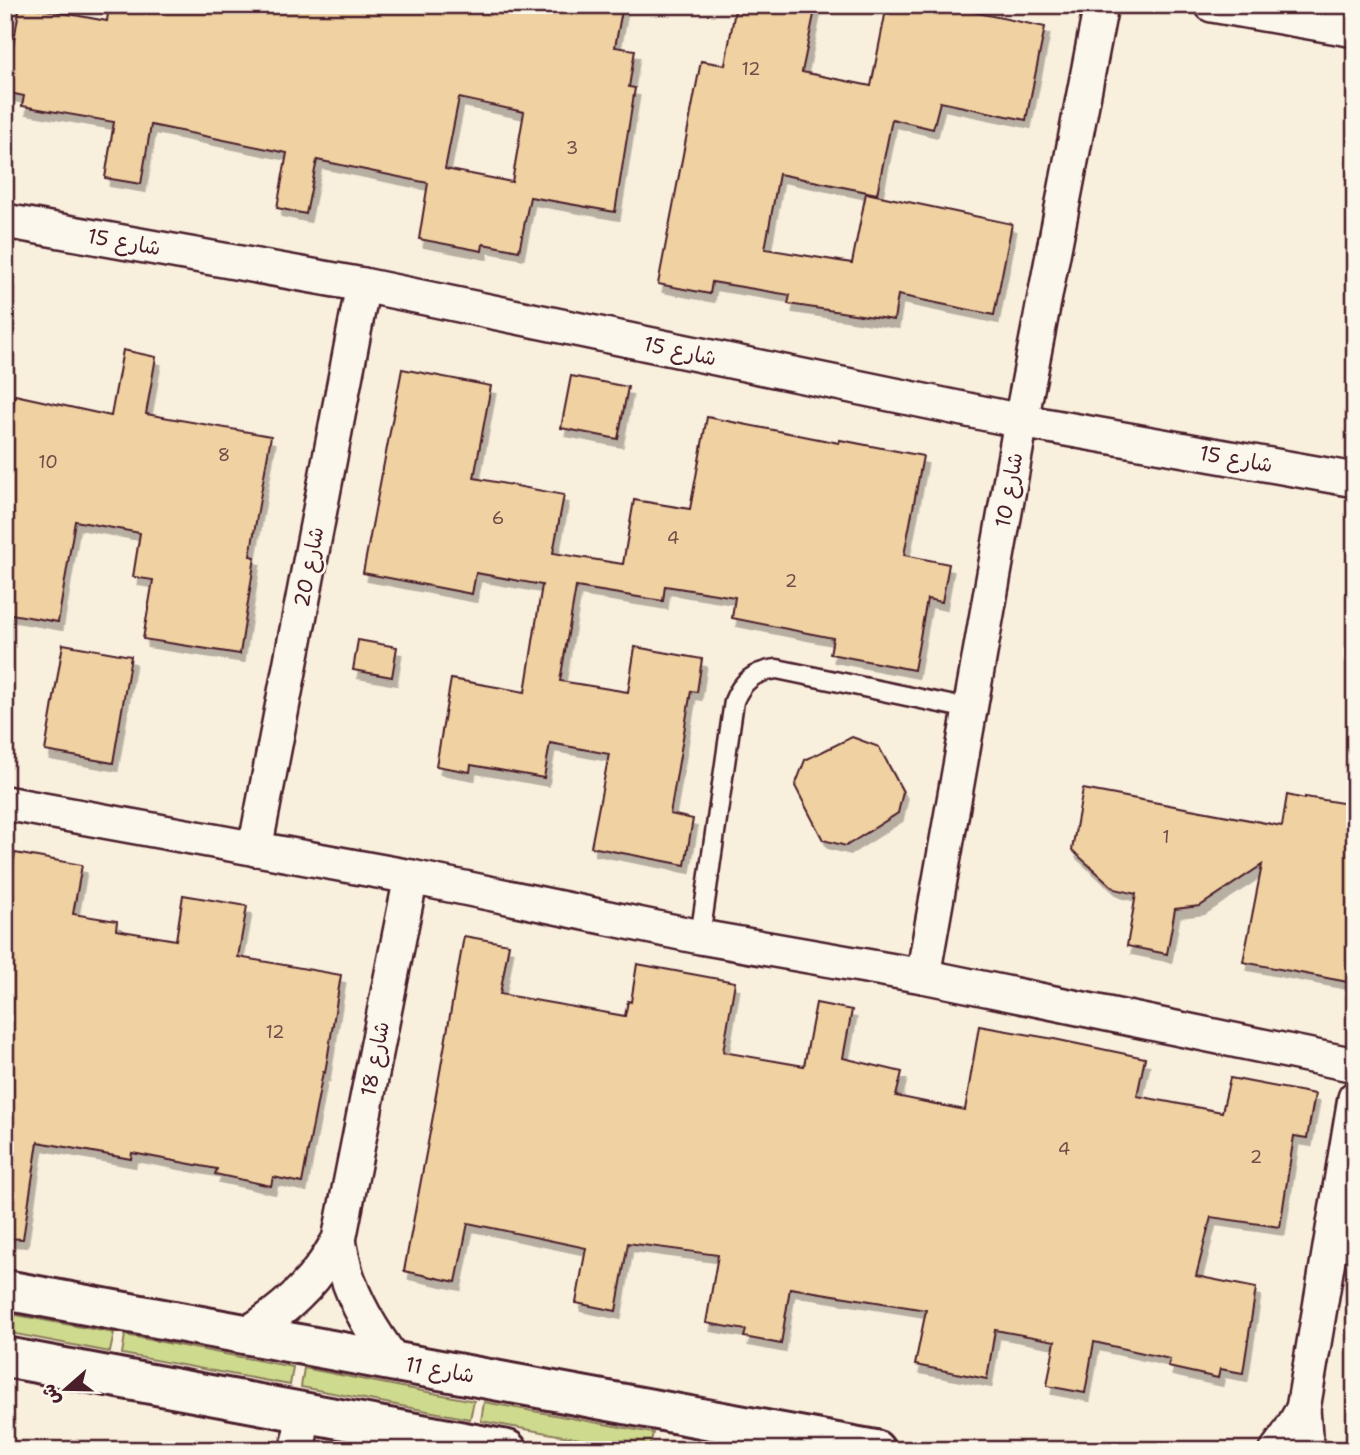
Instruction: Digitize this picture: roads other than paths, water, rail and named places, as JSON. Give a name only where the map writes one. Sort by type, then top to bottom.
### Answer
[{"type":"street","name":"شارع 10","points":[[923,976],[1021,421],[1101,5]]},
{"type":"street","points":[[1212,5],[1355,30]]},
{"type":"street","name":"شارع 15","points":[[5,221],[363,285],[1021,421],[1355,480]]},
{"type":"street","name":"شارع 20","points":[[255,849],[363,285]]},
{"type":"street","points":[[5,803],[411,877],[700,937],[923,976],[1355,1065]]},
{"type":"street","name":"شارع 18","points":[[247,1334],[275,1316],[300,1294],[339,1240],[411,877]]},
{"type":"street","points":[[1308,1450],[1303,1409],[1355,1098]]},
{"type":"street","name":"شارع 18","points":[[339,1240],[346,1273],[358,1305],[374,1334],[394,1361]]},
{"type":"street","name":"شارع 11","points":[[5,1290],[875,1450]]},
{"type":"street","points":[[5,1357],[507,1450]]},
{"type":"street","points":[[1277,1450],[1303,1409]]},
{"type":"street","points":[[298,1450],[303,1412]]},
{"type":"lane","points":[[700,937],[734,701],[746,681],[755,674],[777,669],[969,709]]}]
